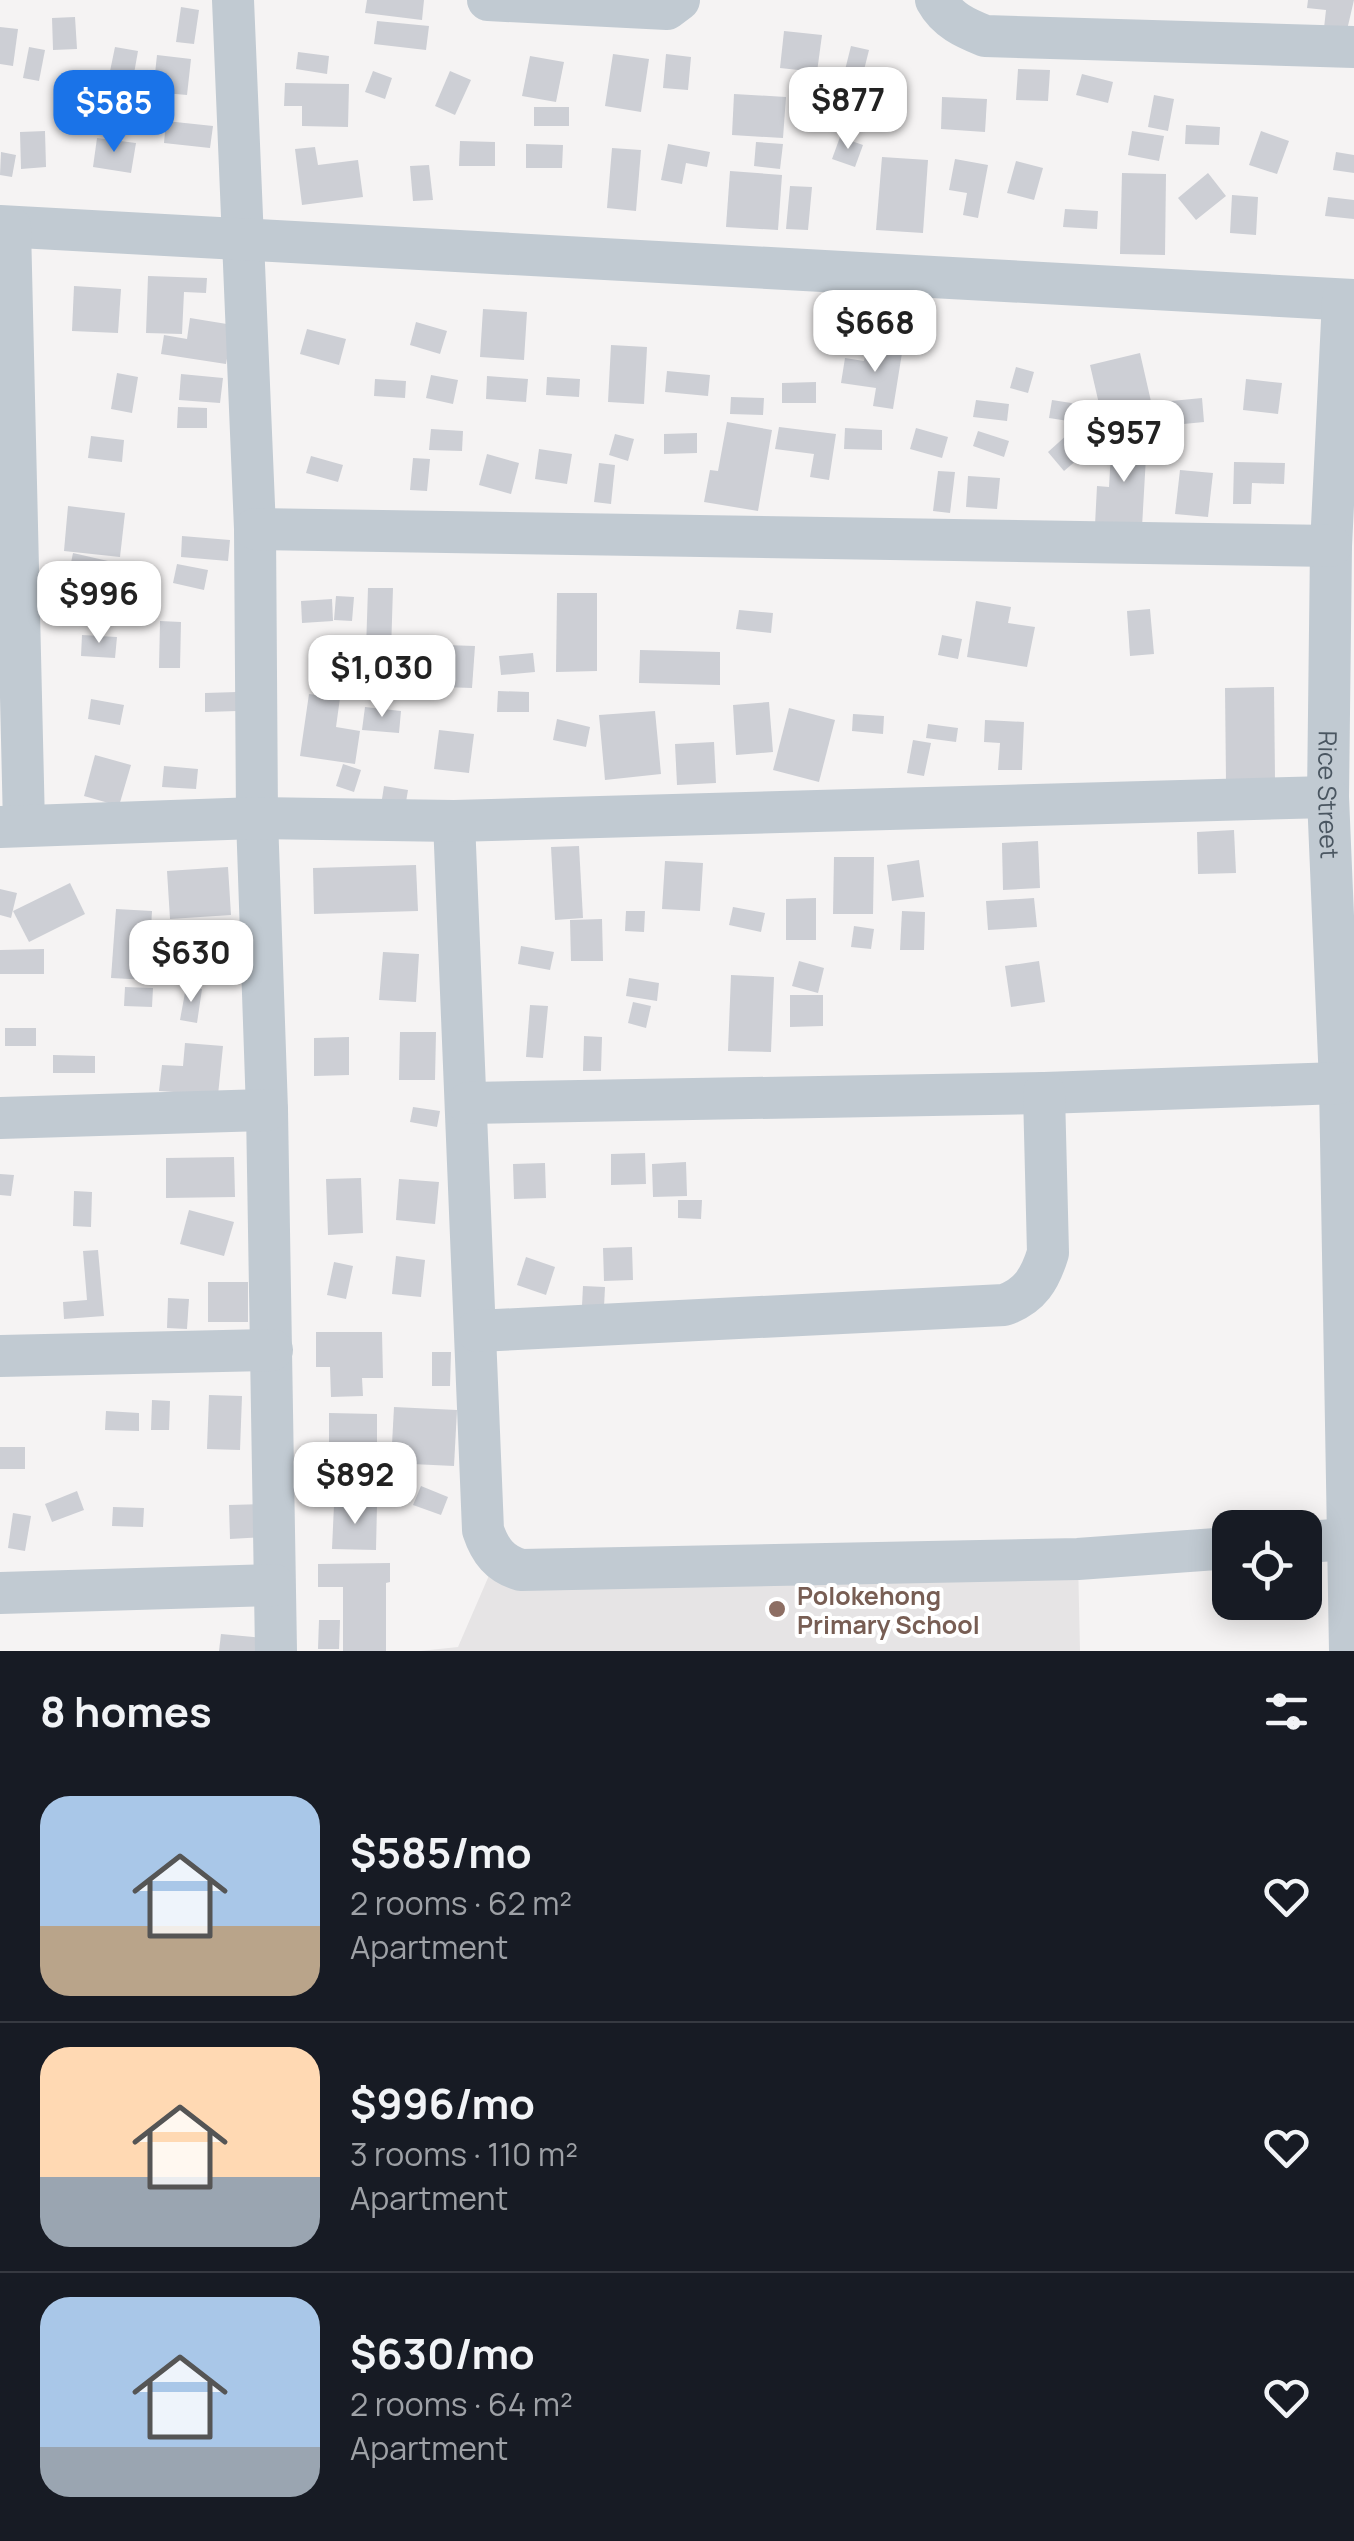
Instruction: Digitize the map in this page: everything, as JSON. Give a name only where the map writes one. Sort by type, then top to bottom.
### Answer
[{"type":"street","points":[[233,0],[255,529],[256,818],[267,1110],[276,1651]]},
{"type":"street","points":[[488,0],[667,9],[680,0]]},
{"type":"street","points":[[936,0],[942,11],[962,27],[985,36],[1354,47]]},
{"type":"street","points":[[1328,797],[454,821],[256,818],[12,826],[5,227],[1349,300]]},
{"type":"street","name":"Rice Street","points":[[1349,300],[1330,546],[1341,733],[1328,797],[1345,1009],[1340,1084],[1351,1467],[1350,1651]]},
{"type":"street","points":[[255,529],[1330,546]]},
{"type":"street","points":[[454,821],[483,1530],[497,1557],[521,1570],[1078,1560],[1212,1549]]},
{"type":"street","points":[[468,1103],[1044,1094],[1340,1084]]},
{"type":"street","points":[[477,1331],[1004,1305],[1016,1301],[1032,1288],[1048,1253],[1044,1094]]},
{"type":"street","points":[[0,1118],[267,1110]]},
{"type":"street","points":[[0,1356],[272,1350]]},
{"type":"street","points":[[1322,1541],[1349,1539]]},
{"type":"street","points":[[0,1593],[274,1585]]},
{"type":"shaded area","name":"Polokehong Primary School","points":[[497,1557],[1078,1559],[1080,1651],[420,1651],[458,1647]]},
{"type":"building","points":[[367,0],[424,0],[422,20],[365,13]]},
{"type":"building","points":[[1308,0],[1354,0],[1347,30],[1324,28],[1326,10],[1307,8]]},
{"type":"building","points":[[181,7],[199,10],[194,44],[176,42]]},
{"type":"building","points":[[75,17],[77,49],[53,50],[52,18]]},
{"type":"building","points":[[377,21],[429,26],[426,50],[374,44]]},
{"type":"building","points":[[0,27],[18,29],[13,66],[0,64]]},
{"type":"building","points":[[784,31],[822,35],[817,72],[780,68]]},
{"type":"building","points":[[851,46],[869,50],[863,74],[845,70]]},
{"type":"building","points":[[29,47],[45,50],[39,81],[23,78]]},
{"type":"building","points":[[115,47],[138,51],[132,85],[108,81]]},
{"type":"building","points":[[298,52],[329,56],[327,74],[296,69]]},
{"type":"building","points":[[613,54],[649,59],[641,112],[605,106]]},
{"type":"building","points":[[666,54],[691,57],[688,90],[663,88]]},
{"type":"building","points":[[157,55],[191,59],[187,95],[153,92]]},
{"type":"building","points":[[530,56],[564,62],[556,102],[522,96]]},
{"type":"building","points":[[1018,69],[1050,70],[1048,101],[1016,100]]},
{"type":"building","points":[[373,71],[392,78],[385,99],[365,92]]},
{"type":"building","points":[[450,71],[471,80],[455,115],[435,106]]},
{"type":"building","points":[[1082,74],[1113,82],[1108,103],[1076,95]]},
{"type":"building","points":[[100,81],[131,92],[125,112],[93,101]]},
{"type":"building","points":[[285,83],[349,84],[348,127],[302,126],[302,106],[284,106]]},
{"type":"building","points":[[734,94],[786,97],[783,138],[732,135]]},
{"type":"building","points":[[1154,95],[1174,99],[1168,131],[1148,127]]},
{"type":"building","points":[[942,97],[987,99],[985,132],[941,129]]},
{"type":"building","points":[[534,107],[569,107],[569,126],[534,126]]},
{"type":"building","points":[[166,121],[213,126],[210,148],[164,143]]},
{"type":"building","points":[[1186,125],[1220,127],[1219,145],[1185,144]]},
{"type":"building","points":[[45,131],[46,167],[21,169],[20,132]]},
{"type":"building","points":[[1132,131],[1164,136],[1159,161],[1128,155]]},
{"type":"building","points":[[1261,131],[1289,141],[1277,174],[1249,165]]},
{"type":"building","points":[[840,137],[863,145],[855,167],[832,159]]},
{"type":"building","points":[[97,138],[136,143],[131,173],[93,167]]},
{"type":"building","points":[[460,141],[495,142],[495,166],[459,166]]},
{"type":"building","points":[[756,142],[783,144],[780,169],[754,166]]},
{"type":"building","points":[[526,144],[563,145],[562,168],[526,168]]},
{"type":"building","points":[[668,144],[710,152],[707,167],[686,163],[682,184],[661,180]]},
{"type":"building","points":[[315,147],[318,165],[358,160],[363,197],[302,205],[295,149]]},
{"type":"building","points":[[612,148],[641,150],[636,211],[607,208]]},
{"type":"building","points":[[1,152],[16,155],[12,177],[0,175]]},
{"type":"building","points":[[1336,152],[1354,155],[1354,173],[1333,170]]},
{"type":"building","points":[[882,157],[928,160],[923,233],[876,230]]},
{"type":"building","points":[[955,159],[988,165],[978,218],[963,215],[967,193],[949,190]]},
{"type":"building","points":[[1016,161],[1043,168],[1034,200],[1007,193]]},
{"type":"building","points":[[429,165],[433,200],[413,201],[410,166]]},
{"type":"building","points":[[730,171],[782,175],[778,230],[726,227]]},
{"type":"building","points":[[1122,173],[1166,174],[1165,255],[1120,254]]},
{"type":"building","points":[[1208,173],[1226,196],[1196,220],[1178,198]]},
{"type":"building","points":[[790,186],[812,187],[808,230],[786,229]]},
{"type":"building","points":[[1232,195],[1258,197],[1256,235],[1230,233]]},
{"type":"building","points":[[1328,197],[1354,200],[1354,219],[1325,216]]},
{"type":"building","points":[[1065,209],[1098,211],[1097,229],[1063,227]]},
{"type":"building","points":[[148,276],[207,278],[206,293],[184,292],[182,334],[146,333]]},
{"type":"building","points":[[74,286],[121,289],[118,333],[72,331]]},
{"type":"building","points":[[483,309],[527,312],[524,360],[480,357]]},
{"type":"building","points":[[190,318],[233,325],[226,364],[161,354],[164,335],[187,339]]},
{"type":"building","points":[[416,322],[447,331],[440,354],[410,345]]},
{"type":"building","points":[[307,329],[346,339],[339,365],[300,354]]},
{"type":"building","points":[[611,345],[647,347],[644,404],[608,402]]},
{"type":"building","points":[[867,347],[902,353],[893,409],[873,406],[876,388],[841,383],[845,358],[864,361]]},
{"type":"building","points":[[1140,353],[1155,419],[1105,430],[1090,365]]},
{"type":"building","points":[[1016,367],[1034,372],[1028,393],[1010,388]]},
{"type":"building","points":[[667,371],[710,375],[708,396],[665,392]]},
{"type":"building","points":[[117,373],[138,377],[132,413],[111,409]]},
{"type":"building","points":[[181,374],[223,378],[220,403],[179,400]]},
{"type":"building","points":[[431,375],[458,380],[453,404],[426,398]]},
{"type":"building","points":[[487,376],[528,379],[526,402],[486,399]]},
{"type":"building","points":[[547,377],[580,379],[579,397],[546,395]]},
{"type":"building","points":[[375,379],[406,381],[405,398],[374,396]]},
{"type":"building","points":[[1246,379],[1282,383],[1278,414],[1243,410]]},
{"type":"building","points":[[816,382],[816,403],[782,403],[782,383]]},
{"type":"building","points":[[731,397],[764,398],[763,415],[730,414]]},
{"type":"building","points":[[1202,398],[1204,422],[1173,425],[1171,401]]},
{"type":"building","points":[[976,400],[1009,404],[1007,421],[973,417]]},
{"type":"building","points":[[1052,400],[1084,405],[1081,423],[1049,418]]},
{"type":"building","points":[[178,407],[207,408],[207,428],[177,428]]},
{"type":"building","points":[[727,422],[772,430],[758,511],[704,502],[710,470],[718,471]]},
{"type":"building","points":[[779,427],[836,434],[829,480],[810,477],[814,454],[775,449]]},
{"type":"building","points":[[845,428],[882,430],[882,450],[844,449]]},
{"type":"building","points":[[916,428],[948,437],[942,458],[910,449]]},
{"type":"building","points":[[431,429],[463,431],[462,451],[429,450]]},
{"type":"building","points":[[978,431],[1009,441],[1004,457],[973,446]]},
{"type":"building","points":[[697,433],[697,453],[664,454],[664,434]]},
{"type":"building","points":[[615,434],[634,439],[628,461],[609,455]]},
{"type":"building","points":[[1068,434],[1085,453],[1064,471],[1048,452]]},
{"type":"building","points":[[91,436],[124,440],[122,462],[88,458]]},
{"type":"building","points":[[1112,437],[1147,439],[1142,527],[1095,525],[1097,486],[1109,487]]},
{"type":"building","points":[[539,449],[572,454],[567,484],[535,479]]},
{"type":"building","points":[[487,454],[519,463],[511,494],[479,485]]},
{"type":"building","points":[[311,456],[343,465],[338,482],[306,473]]},
{"type":"building","points":[[413,458],[430,459],[427,491],[410,490]]},
{"type":"building","points":[[1234,462],[1285,463],[1284,484],[1252,483],[1251,504],[1233,504]]},
{"type":"building","points":[[599,463],[615,465],[611,504],[594,502]]},
{"type":"building","points":[[1180,470],[1213,473],[1208,517],[1175,514]]},
{"type":"building","points":[[938,471],[955,472],[950,513],[933,511]]},
{"type":"building","points":[[968,476],[1000,478],[997,509],[966,507]]},
{"type":"building","points":[[68,506],[125,513],[120,557],[64,551]]},
{"type":"building","points":[[182,536],[230,540],[228,561],[181,557]]},
{"type":"building","points":[[73,553],[143,569],[136,602],[66,587]]},
{"type":"building","points":[[177,564],[208,570],[204,590],[173,583]]},
{"type":"building","points":[[368,588],[393,588],[391,651],[366,650]]},
{"type":"building","points":[[557,593],[597,593],[597,671],[556,672]]},
{"type":"building","points":[[336,596],[354,597],[352,621],[334,620]]},
{"type":"building","points":[[83,597],[109,601],[107,619],[80,615]]},
{"type":"building","points":[[332,599],[333,621],[302,623],[301,601]]},
{"type":"building","points":[[976,601],[1011,607],[1008,623],[1035,627],[1027,667],[967,657]]},
{"type":"building","points":[[1150,609],[1154,654],[1130,656],[1127,611]]},
{"type":"building","points":[[739,610],[773,613],[771,633],[736,629]]},
{"type":"building","points":[[160,621],[181,622],[180,668],[159,668]]},
{"type":"building","points":[[82,635],[117,637],[115,658],[81,656]]},
{"type":"building","points":[[942,635],[962,639],[958,659],[938,655]]},
{"type":"building","points":[[445,645],[475,646],[472,688],[443,687]]},
{"type":"building","points":[[640,650],[720,652],[720,685],[639,683]]},
{"type":"building","points":[[533,653],[535,672],[501,675],[499,656]]},
{"type":"building","points":[[1274,687],[1275,779],[1226,780],[1225,688]]},
{"type":"building","points":[[498,691],[529,692],[529,712],[497,712]]},
{"type":"building","points":[[237,692],[237,711],[205,712],[205,693]]},
{"type":"building","points":[[309,694],[340,698],[336,727],[360,731],[355,764],[300,756]]},
{"type":"building","points":[[91,699],[124,705],[120,725],[88,719]]},
{"type":"building","points":[[769,702],[773,752],[736,755],[733,705]]},
{"type":"building","points":[[365,707],[401,711],[399,733],[362,730]]},
{"type":"building","points":[[789,708],[835,720],[819,782],[773,770]]},
{"type":"building","points":[[655,711],[661,774],[605,780],[599,715]]},
{"type":"building","points":[[853,714],[884,716],[883,734],[852,731]]},
{"type":"building","points":[[557,719],[590,727],[586,747],[553,740]]},
{"type":"building","points":[[985,720],[1024,722],[1022,770],[998,770],[1000,743],[984,742]]},
{"type":"building","points":[[928,724],[958,728],[956,742],[926,738]]},
{"type":"building","points":[[439,730],[474,734],[469,773],[434,769]]},
{"type":"building","points":[[913,740],[931,743],[924,776],[907,773]]},
{"type":"building","points":[[714,742],[716,783],[677,785],[675,744]]},
{"type":"building","points":[[95,755],[131,765],[119,806],[84,796]]},
{"type":"building","points":[[343,764],[361,770],[354,792],[336,786]]},
{"type":"building","points":[[164,766],[198,769],[196,789],[162,787]]},
{"type":"building","points":[[384,786],[408,790],[406,802],[382,799]]},
{"type":"building","points":[[1234,830],[1236,873],[1198,874],[1197,832]]},
{"type":"building","points":[[1038,841],[1040,888],[1003,890],[1002,843]]},
{"type":"building","points":[[579,846],[583,918],[555,920],[551,847]]},
{"type":"building","points":[[834,857],[874,857],[873,914],[833,914]]},
{"type":"building","points":[[919,860],[924,897],[892,901],[887,865]]},
{"type":"building","points":[[665,861],[703,863],[700,911],[662,909]]},
{"type":"building","points":[[416,865],[418,911],[314,914],[313,868]]},
{"type":"building","points":[[228,867],[231,915],[170,919],[167,871]]},
{"type":"building","points":[[70,883],[85,914],[29,942],[13,911]]},
{"type":"building","points":[[0,889],[17,893],[11,918],[0,915]]},
{"type":"building","points":[[816,898],[816,940],[786,940],[786,899]]},
{"type":"building","points":[[1034,898],[1037,927],[988,930],[986,901]]},
{"type":"building","points":[[733,907],[765,913],[761,932],[729,925]]},
{"type":"building","points":[[116,909],[152,911],[148,980],[111,978]]},
{"type":"building","points":[[626,911],[645,911],[644,932],[625,931]]},
{"type":"building","points":[[902,911],[925,912],[924,950],[900,950]]},
{"type":"building","points":[[602,919],[603,961],[571,961],[570,920]]},
{"type":"building","points":[[854,926],[874,929],[871,949],[851,947]]},
{"type":"building","points":[[521,946],[554,952],[550,970],[518,964]]},
{"type":"building","points":[[44,949],[44,974],[0,974],[0,950]]},
{"type":"building","points":[[383,952],[419,954],[416,1002],[379,1000]]},
{"type":"building","points":[[799,961],[824,968],[818,993],[792,986]]},
{"type":"building","points":[[1039,961],[1045,1002],[1011,1007],[1005,966]]},
{"type":"building","points":[[731,975],[774,977],[771,1052],[728,1051]]},
{"type":"building","points":[[629,978],[659,983],[657,1001],[626,996]]},
{"type":"building","points":[[125,987],[153,988],[152,1007],[124,1006]]},
{"type":"building","points":[[186,987],[202,989],[197,1023],[180,1020]]},
{"type":"building","points":[[790,995],[823,995],[823,1026],[790,1027]]},
{"type":"building","points":[[633,1002],[651,1006],[646,1028],[628,1023]]},
{"type":"building","points":[[530,1005],[548,1006],[543,1058],[526,1057]]},
{"type":"building","points":[[5,1028],[36,1028],[36,1046],[5,1046]]},
{"type":"building","points":[[400,1032],[436,1032],[435,1080],[399,1080]]},
{"type":"building","points":[[584,1036],[602,1037],[601,1071],[583,1071]]},
{"type":"building","points":[[349,1037],[349,1075],[314,1076],[314,1038]]},
{"type":"building","points":[[185,1043],[223,1046],[218,1095],[159,1091],[162,1065],[183,1066]]},
{"type":"building","points":[[53,1055],[95,1056],[95,1073],[53,1073]]},
{"type":"building","points":[[413,1107],[440,1111],[437,1127],[410,1122]]},
{"type":"building","points":[[645,1153],[646,1184],[611,1185],[611,1154]]},
{"type":"building","points":[[234,1157],[235,1197],[166,1198],[166,1158]]},
{"type":"building","points":[[686,1162],[687,1196],[653,1197],[652,1164]]},
{"type":"building","points":[[545,1163],[546,1198],[514,1199],[513,1164]]},
{"type":"building","points":[[0,1174],[14,1175],[11,1196],[0,1195]]},
{"type":"building","points":[[361,1178],[363,1233],[328,1235],[326,1179]]},
{"type":"building","points":[[399,1179],[439,1182],[435,1224],[396,1220]]},
{"type":"building","points":[[74,1191],[92,1192],[91,1227],[73,1226]]},
{"type":"building","points":[[678,1200],[702,1200],[701,1219],[678,1218]]},
{"type":"building","points":[[189,1210],[234,1222],[224,1256],[180,1244]]},
{"type":"building","points":[[632,1247],[633,1280],[604,1281],[603,1248]]},
{"type":"building","points":[[98,1250],[104,1316],[64,1319],[63,1302],[87,1300],[83,1251]]},
{"type":"building","points":[[396,1256],[425,1260],[421,1297],[392,1294]]},
{"type":"building","points":[[526,1257],[555,1267],[546,1295],[517,1285]]},
{"type":"building","points":[[334,1262],[353,1266],[346,1299],[327,1295]]},
{"type":"building","points":[[208,1282],[248,1282],[248,1322],[208,1322]]},
{"type":"building","points":[[583,1286],[605,1287],[604,1307],[582,1306]]},
{"type":"building","points":[[168,1298],[189,1299],[187,1329],[167,1328]]},
{"type":"building","points":[[316,1332],[382,1332],[383,1378],[362,1378],[363,1396],[331,1397],[330,1367],[316,1367]]},
{"type":"building","points":[[432,1352],[451,1352],[450,1386],[432,1386]]},
{"type":"building","points":[[209,1395],[242,1396],[240,1450],[207,1449]]},
{"type":"building","points":[[152,1400],[170,1401],[169,1430],[151,1430]]},
{"type":"building","points":[[394,1407],[457,1410],[454,1466],[391,1463]]},
{"type":"building","points":[[106,1411],[139,1413],[139,1431],[105,1430]]},
{"type":"building","points":[[329,1413],[377,1414],[377,1445],[329,1444]]},
{"type":"building","points":[[0,1447],[25,1447],[25,1469],[0,1469]]},
{"type":"building","points":[[421,1486],[448,1497],[441,1515],[413,1505]]},
{"type":"building","points":[[77,1491],[84,1510],[52,1522],[45,1504]]},
{"type":"building","points":[[262,1504],[264,1537],[230,1539],[229,1505]]},
{"type":"building","points":[[334,1505],[377,1505],[376,1550],[332,1549]]},
{"type":"building","points":[[113,1507],[144,1508],[143,1527],[112,1526]]},
{"type":"building","points":[[13,1513],[31,1516],[25,1551],[8,1548]]},
{"type":"building","points":[[390,1563],[390,1582],[386,1583],[386,1651],[343,1651],[343,1587],[318,1587],[318,1564]]},
{"type":"building","points":[[319,1620],[340,1620],[339,1649],[318,1649]]},
{"type":"building","points":[[221,1634],[275,1639],[274,1651],[219,1651]]},
{"type":"place","name":"Polokehong Primary School","points":[[777,1609]]}]
